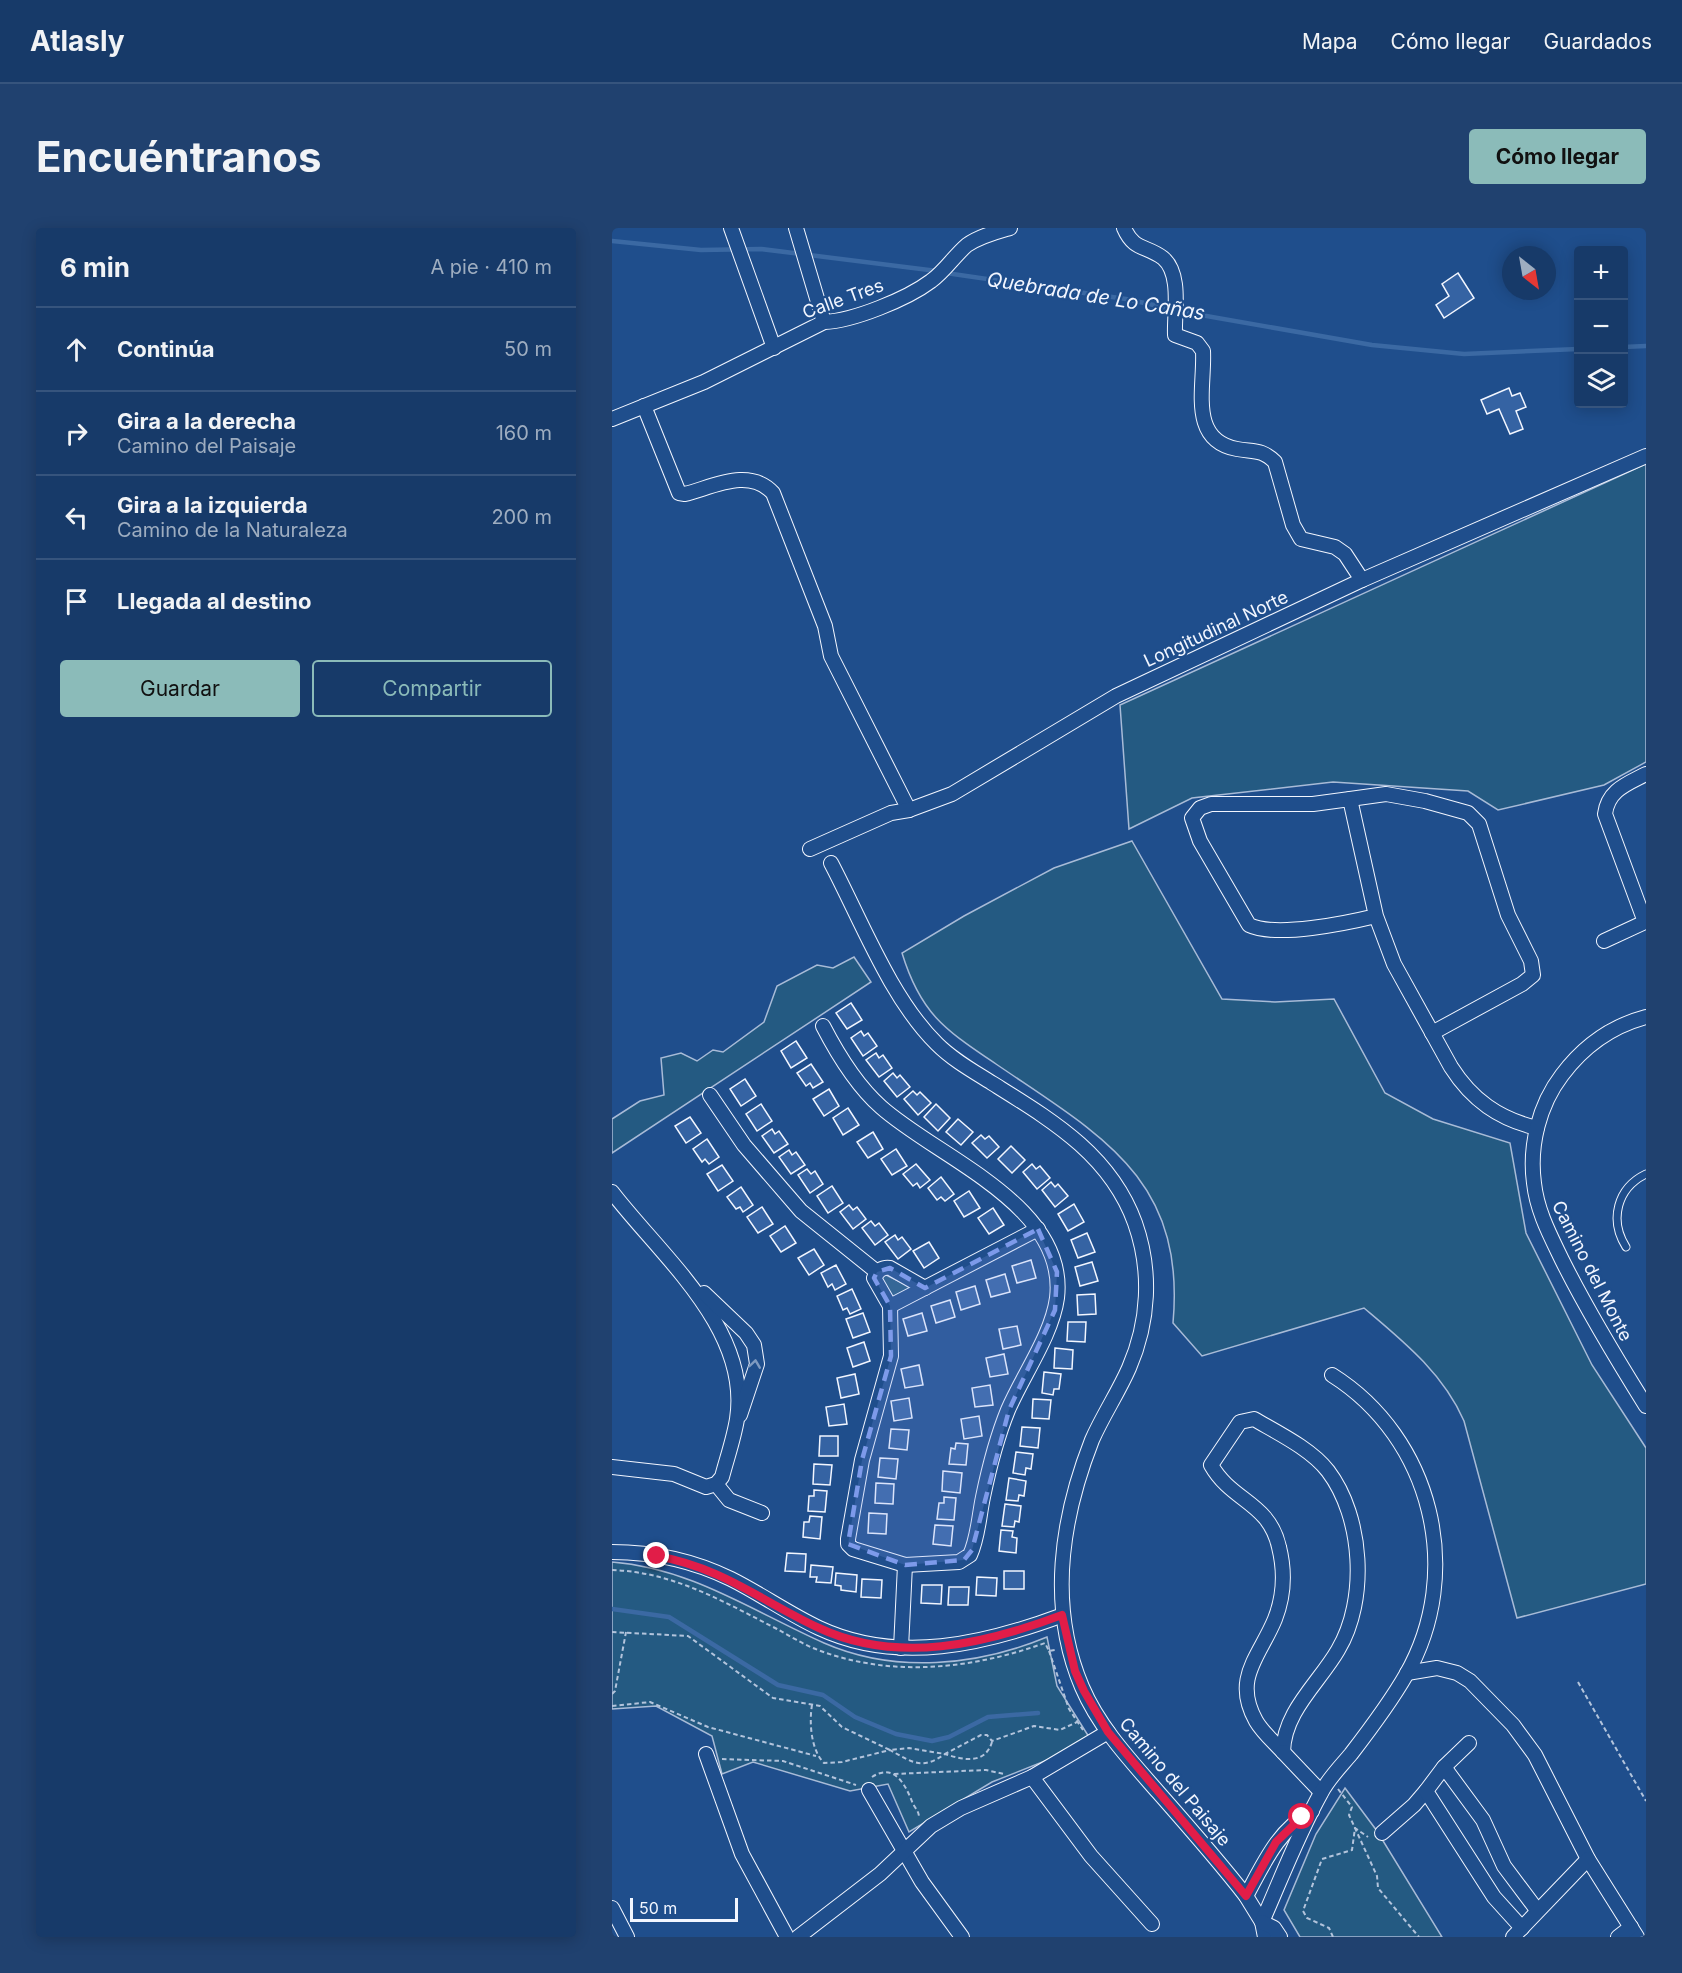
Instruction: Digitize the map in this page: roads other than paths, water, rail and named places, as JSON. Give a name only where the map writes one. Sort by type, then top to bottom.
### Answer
[{"type":"street","points":[[731,228],[774,348]]},
{"type":"street","points":[[796,228],[824,322]]},
{"type":"street","name":"Calle Tres","points":[[612,419],[704,382],[824,322],[840,322],[916,292],[933,280],[984,232],[1010,228]]},
{"type":"street","points":[[1124,228],[1130,240],[1138,247],[1164,260],[1171,270],[1176,291],[1175,334],[1197,343],[1203,351],[1202,416],[1209,431],[1220,444],[1238,449],[1260,450],[1275,462],[1293,525],[1301,539],[1335,547],[1349,560],[1362,580]]},
{"type":"street","points":[[644,406],[679,493],[685,494],[738,480],[757,482],[773,493],[825,626],[831,656],[909,810]]},
{"type":"street","name":"Longitudinal Norte","points":[[810,849],[891,813],[909,810],[960,790],[1116,696],[1362,580],[1646,456]]},
{"type":"street","points":[[1604,941],[1645,923],[1605,814],[1613,793],[1646,774]]},
{"type":"street","points":[[1376,916],[1333,926],[1269,930],[1249,925],[1192,818],[1200,808],[1211,804],[1313,804],[1386,794],[1468,813],[1479,824],[1508,915],[1531,961],[1533,975],[1522,984],[1432,1033]]},
{"type":"street","points":[[1350,799],[1376,916],[1394,964],[1451,1067],[1471,1093],[1496,1113],[1537,1128]]},
{"type":"street","name":"Camino del Paisaje","points":[[831,863],[896,991],[925,1031],[952,1057],[1076,1138],[1112,1179],[1128,1207],[1139,1238],[1146,1286],[1141,1332],[1129,1368],[1092,1441],[1074,1495],[1062,1554],[1062,1615],[1075,1671],[1108,1732],[1246,1896],[1262,1922],[1265,1937]]},
{"type":"street","name":"Camino del Monte","points":[[1646,1017],[1610,1031],[1581,1053],[1558,1080],[1537,1128],[1533,1173],[1542,1218],[1577,1290],[1646,1406]]},
{"type":"street","points":[[823,1026],[855,1078],[881,1107],[1005,1195],[1030,1216],[1050,1250],[1057,1272],[1055,1310],[1009,1410],[984,1492],[972,1550],[968,1558],[959,1562],[905,1565],[880,1559],[853,1549],[848,1544],[862,1460],[891,1356],[890,1306],[875,1281],[877,1272],[885,1267],[896,1270],[925,1288]]},
{"type":"street","points":[[710,1095],[744,1145],[801,1211],[877,1272]]},
{"type":"street","points":[[612,1192],[689,1284],[717,1323],[729,1353],[736,1386],[737,1419]]},
{"type":"street","points":[[890,1306],[1038,1229]]},
{"type":"street","points":[[612,1467],[675,1474],[706,1487],[716,1484],[722,1477],[737,1419],[745,1403],[756,1364],[754,1345],[722,1310],[689,1284]]},
{"type":"street","points":[[1262,1922],[1321,1792],[1380,1716],[1407,1673],[1425,1633],[1434,1589],[1436,1546],[1428,1505],[1414,1466],[1393,1430],[1365,1399],[1332,1375]]},
{"type":"street","points":[[1283,1752],[1284,1738],[1291,1717],[1339,1648],[1346,1634],[1355,1595],[1355,1546],[1346,1507],[1327,1470],[1313,1457],[1254,1419],[1240,1422],[1211,1465],[1220,1481],[1268,1518],[1280,1546],[1283,1578],[1279,1606],[1269,1632],[1252,1661],[1247,1690],[1256,1721],[1283,1752],[1321,1792]]},
{"type":"street","points":[[716,1484],[729,1500],[762,1513]]},
{"type":"street","points":[[612,1552],[657,1556],[691,1563],[732,1579],[818,1628],[867,1644],[901,1648],[962,1644],[1011,1633],[1062,1615]]},
{"type":"street","points":[[901,1648],[905,1565]]},
{"type":"street","points":[[1407,1673],[1437,1668],[1458,1673],[1470,1681],[1500,1712],[1535,1755],[1588,1859],[1634,1932],[1618,1937]]},
{"type":"street","points":[[798,1937],[880,1874],[922,1835],[961,1808],[1032,1777],[1108,1732]]},
{"type":"street","points":[[1382,1833],[1414,1805],[1444,1767],[1469,1743]]},
{"type":"street","points":[[707,1757],[742,1854],[786,1937]]},
{"type":"street","points":[[1444,1767],[1484,1821],[1504,1866],[1537,1910]]},
{"type":"street","points":[[1032,1777],[1091,1856],[1152,1924]]},
{"type":"street","points":[[866,1785],[903,1852],[962,1937]]},
{"type":"street","points":[[1426,1791],[1518,1932],[1588,1859]]},
{"type":"street","points":[[1246,1896],[1276,1842],[1292,1824],[1312,1811]]},
{"type":"street","points":[[612,1908],[627,1937]]},
{"type":"street","name":"Camino del Paisaje","points":[[1262,1922],[1274,1928],[1280,1937]]},
{"type":"lane","points":[[1626,1247],[1617,1226],[1618,1208],[1625,1191],[1646,1174]]},
{"type":"waterway","name":"Quebrada de Lo Cañas","points":[[612,241],[701,250],[761,249],[937,271]]},
{"type":"waterway","name":"Quebrada de Lo Cañas","points":[[946,273],[1126,299],[1195,314],[1372,345],[1464,354],[1574,349]]},
{"type":"waterway","name":"Quebrada de Lo Cañas","points":[[1628,347],[1646,346]]},
{"type":"waterway","points":[[612,1609],[669,1617],[778,1685],[823,1695],[855,1717],[896,1734],[932,1741],[949,1737],[988,1717],[1038,1713]]}]
